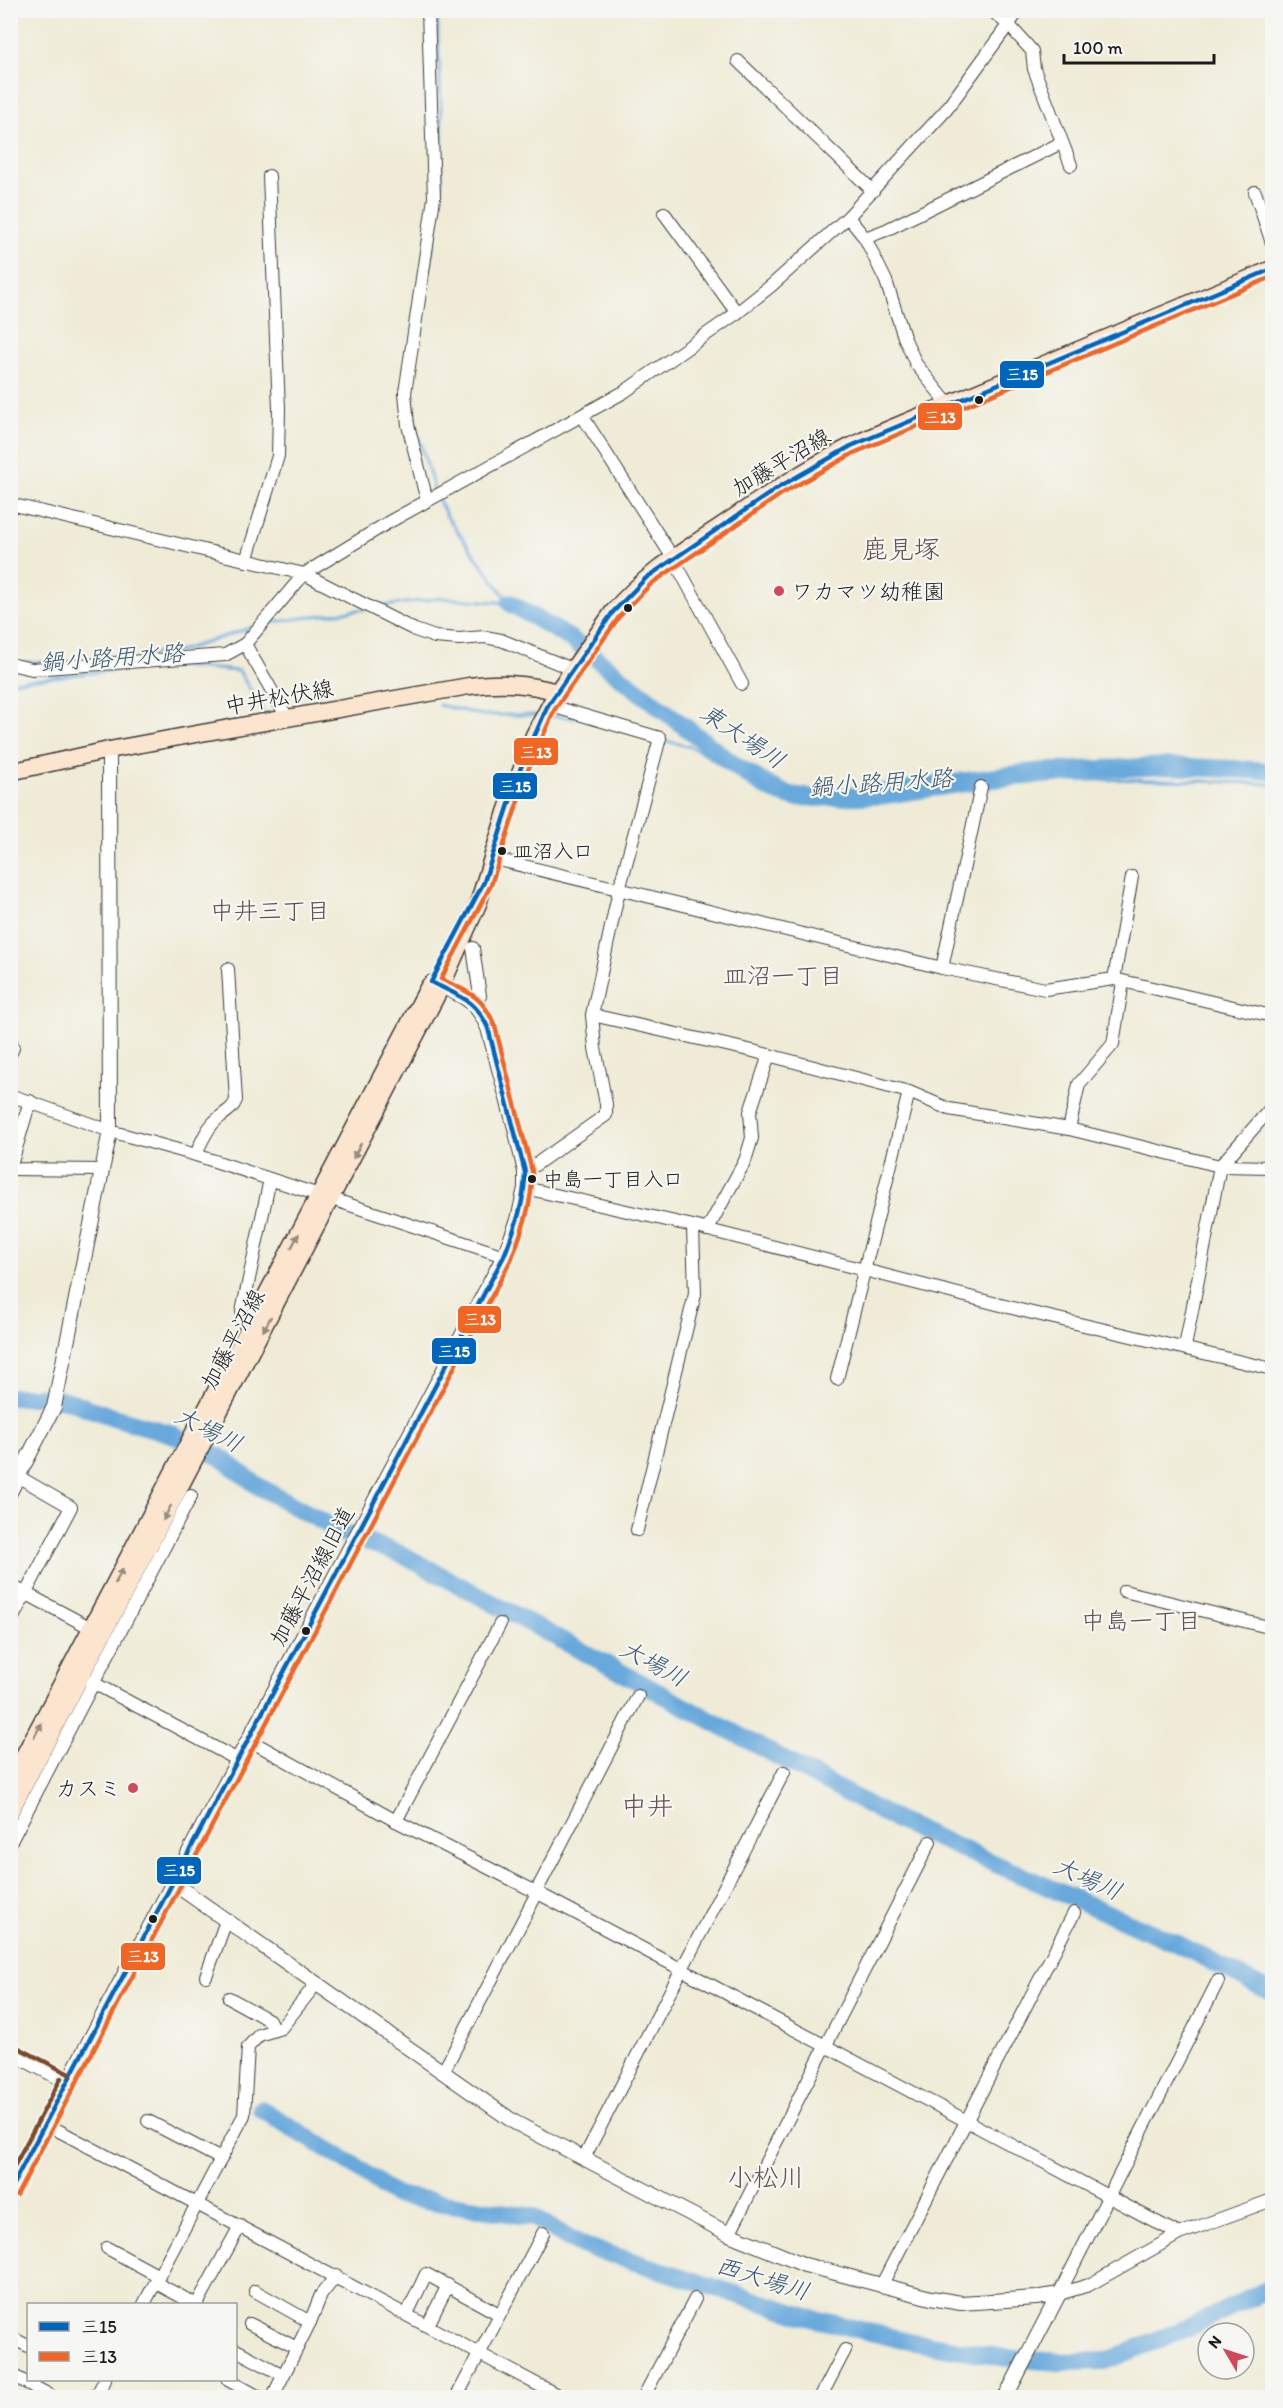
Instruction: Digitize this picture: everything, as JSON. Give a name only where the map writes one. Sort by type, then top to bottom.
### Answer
[{"type":"main road","name":"加藤平沼線","points":[[10,1782],[92,1628],[205,1427],[436,984],[472,922],[521,767],[552,698],[624,599],[646,578],[673,558],[779,487],[832,455],[1272,268]]},
{"type":"main road","name":"中井松伏線","points":[[10,772],[109,750],[495,683],[525,684],[552,698]]},
{"type":"main road","name":"加藤平沼線","points":[[10,1812],[88,1680],[188,1458]]},
{"type":"street","points":[[427,501],[408,425],[405,393],[434,198],[428,10]]},
{"type":"street","points":[[991,10],[1008,24],[1032,51],[1034,69],[1071,165]]},
{"type":"street","points":[[10,664],[32,669],[225,655],[245,644],[304,574],[427,501],[624,392],[737,313],[772,285],[848,217],[946,110],[1019,10]]},
{"type":"street","points":[[738,61],[873,191]]},
{"type":"street","points":[[865,238],[886,230],[1062,143]]},
{"type":"street","points":[[246,561],[278,456],[279,408],[269,176]]},
{"type":"street","points":[[1255,192],[1272,243]]},
{"type":"street","points":[[663,213],[737,313]]},
{"type":"street","points":[[848,217],[865,238],[886,281],[904,337],[916,364],[948,404]]},
{"type":"street","points":[[582,417],[673,558],[742,684]]},
{"type":"street","points":[[10,504],[304,574],[415,630],[435,637],[459,639],[485,637],[501,640],[572,669]]},
{"type":"street","points":[[245,644],[288,718]]},
{"type":"street","points":[[525,1172],[606,1115],[592,1015],[619,890],[660,738],[552,698]]},
{"type":"street","points":[[10,1492],[54,1407],[60,1386],[110,1131],[109,750]]},
{"type":"street","points":[[942,968],[981,787]]},
{"type":"street","points":[[491,858],[942,968],[1045,989],[1119,980],[1272,1016]]},
{"type":"street","points":[[1069,1129],[1079,1084],[1113,1044],[1132,877]]},
{"type":"street","points":[[436,984],[474,1004],[480,996],[473,948]]},
{"type":"street","points":[[196,1155],[210,1128],[220,1116],[230,1111],[236,1100],[228,969]]},
{"type":"street","name":"加藤平沼線旧道","points":[[10,2191],[504,1256],[518,1220],[525,1188],[525,1172],[488,1028],[481,1012],[474,1004]]},
{"type":"street","points":[[592,1015],[770,1055],[909,1092],[949,1109],[1069,1129],[1220,1166],[1272,1167]]},
{"type":"street","points":[[10,1040],[13,1048],[10,1054]]},
{"type":"street","points":[[707,1230],[745,1161],[752,1138],[750,1112],[770,1055]]},
{"type":"street","points":[[837,1379],[867,1269],[909,1092]]},
{"type":"street","points":[[10,1095],[110,1131],[196,1155],[504,1256]]},
{"type":"street","points":[[30,1101],[10,1170],[102,1170]]},
{"type":"street","points":[[1185,1347],[1220,1166],[1272,1107]]},
{"type":"street","points":[[242,1312],[270,1179]]},
{"type":"street","points":[[525,1188],[693,1226],[1024,1311],[1272,1369]]},
{"type":"street","points":[[637,1530],[695,1294],[693,1226]]},
{"type":"street","points":[[10,1623],[71,1507],[19,1478]]},
{"type":"street","points":[[10,1844],[88,1680],[190,1496]]},
{"type":"street","points":[[10,1585],[92,1628]]},
{"type":"street","points":[[1124,1591],[1272,1628]]},
{"type":"street","points":[[396,1821],[500,1624]]},
{"type":"street","points":[[88,1680],[238,1760]]},
{"type":"street","points":[[443,2072],[638,1696]]},
{"type":"street","points":[[249,1740],[396,1821],[537,1893],[1179,2234]]},
{"type":"street","points":[[584,2158],[784,1772]]},
{"type":"street","points":[[729,2234],[930,1842]]},
{"type":"street","points":[[173,1883],[514,2122],[729,2234],[804,2265],[881,2286],[961,2303],[1036,2298],[1089,2285],[1179,2234],[1272,2200]]},
{"type":"street","points":[[881,2286],[1074,1913]]},
{"type":"street","points":[[206,1976],[226,1921]]},
{"type":"street","points":[[1005,2397],[1218,1981]]},
{"type":"street","points":[[145,2303],[244,2115],[248,2047],[259,2035],[281,2028],[316,1984]]},
{"type":"street","points":[[229,1998],[269,2020],[274,2030]]},
{"type":"street","points":[[10,2052],[68,2082]]},
{"type":"street","points":[[148,2121],[221,2159]]},
{"type":"street","points":[[46,2124],[563,2397]]},
{"type":"street","points":[[197,2303],[240,2226]]},
{"type":"street","points":[[456,2397],[543,2233]]},
{"type":"street","points":[[108,2248],[194,2303]]},
{"type":"street","points":[[407,2314],[426,2274],[499,2314]]},
{"type":"street","points":[[272,2397],[321,2295],[336,2276]]},
{"type":"street","points":[[428,2325],[448,2285]]},
{"type":"street","points":[[255,2292],[310,2322]]},
{"type":"street","points":[[643,2397],[695,2299]]},
{"type":"street","points":[[250,2324],[297,2348]]},
{"type":"street","points":[[10,2337],[27,2346]]},
{"type":"street","points":[[820,2397],[845,2350]]},
{"type":"street","points":[[237,2351],[283,2375]]},
{"type":"street","points":[[10,2374],[54,2397]]},
{"type":"street","points":[[232,2381],[261,2397]]},
{"type":"street","points":[[24,2397],[31,2385]]},
{"type":"waterway","points":[[427,283],[441,192],[442,130],[437,10]]},
{"type":"waterway","points":[[412,409],[435,492]]},
{"type":"waterway","points":[[438,498],[447,517],[510,603]]},
{"type":"waterway","points":[[378,607],[441,598],[510,603]]},
{"type":"waterway","name":"東大場川","points":[[510,603],[571,639],[736,766],[789,795],[817,798],[865,795],[1033,772],[1168,766],[1272,771]]},
{"type":"waterway","points":[[268,623],[365,609]]},
{"type":"waterway","points":[[141,655],[180,651],[253,627]]},
{"type":"waterway","points":[[24,662],[62,661]]},
{"type":"waterway","name":"鍋小路用水路","points":[[167,665],[239,671],[264,713]]},
{"type":"waterway","name":"鍋小路用水路","points":[[10,682],[134,668]]},
{"type":"waterway","name":"鍋小路用水路","points":[[439,705],[482,715],[538,715]]},
{"type":"waterway","name":"鍋小路用水路","points":[[551,716],[574,718]]},
{"type":"waterway","name":"鍋小路用水路","points":[[662,740],[698,750],[755,790],[780,802],[794,805],[883,803],[976,789]]},
{"type":"waterway","name":"鍋小路用水路","points":[[983,788],[1091,780],[1272,784]]},
{"type":"waterway","name":"大場川","points":[[10,1397],[47,1397],[69,1401],[113,1417],[169,1433],[220,1457],[258,1486],[343,1533],[403,1555],[898,1821],[1182,1946],[1272,1993]]},
{"type":"waterway","name":"西大場川","points":[[261,2109],[355,2166],[394,2195],[533,2217],[578,2244],[811,2318],[903,2340],[1006,2358],[1059,2362],[1106,2361],[1201,2322],[1272,2287]]},
{"type":"transit line","name":"三15","points":[[10,2190],[504,1256],[512,1235],[519,1215],[525,1172],[488,1028],[477,1010],[465,999],[431,982],[484,882],[521,767],[548,705],[613,612],[646,578],[779,487],[851,446],[1272,269]]},
{"type":"transit line","name":"三13","points":[[17,2195],[511,1260],[519,1238],[529,1206],[532,1171],[495,1026],[480,1001],[441,979],[491,885],[528,770],[555,709],[619,617],[651,584],[783,493],[854,453],[1272,277]]},
{"type":"transit line","points":[[13,2045],[71,2075]]},
{"type":"transit line","points":[[10,2174],[61,2078]]},
{"type":"place","name":"ワカマツ幼稚園","points":[[779,591]]},
{"type":"place","name":"皿沼入口","points":[[502,851]]},
{"type":"place","name":"中島一丁目入口","points":[[532,1179]]},
{"type":"place","name":"カスミ","points":[[133,1788]]},
{"type":"district","name":"鹿見塚","points":[[901,549]]},
{"type":"district","name":"中井三丁目","points":[[270,910]]},
{"type":"district","name":"皿沼一丁目","points":[[783,975]]},
{"type":"district","name":"中島一丁目","points":[[1141,1620]]},
{"type":"district","name":"中井","points":[[647,1806]]},
{"type":"district","name":"小松川","points":[[766,2177]]}]
